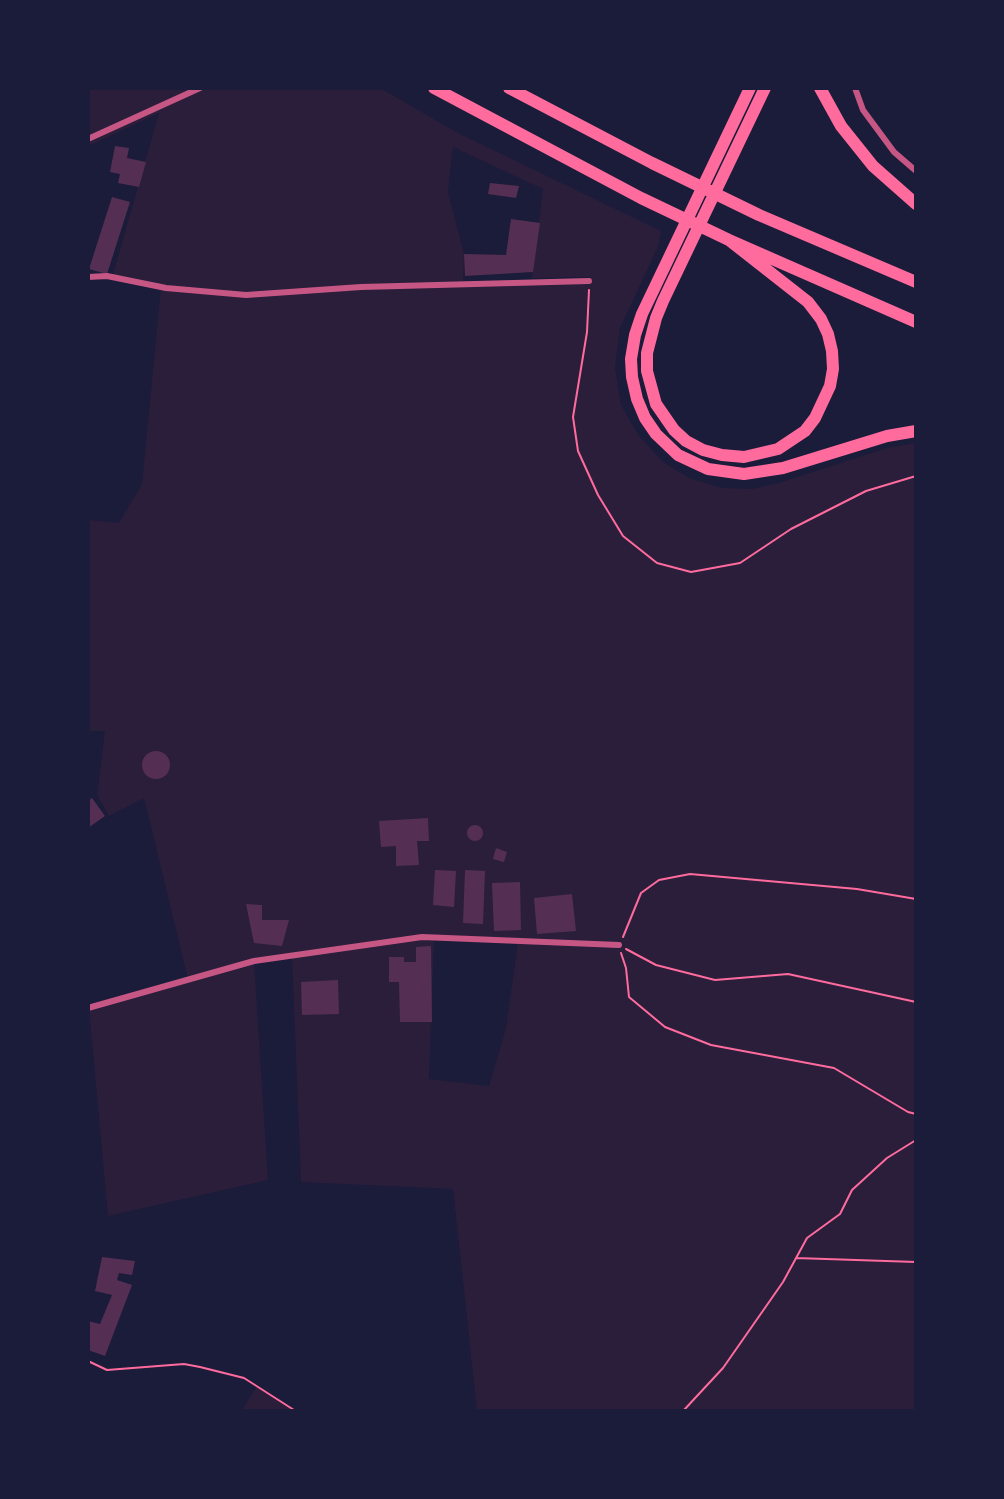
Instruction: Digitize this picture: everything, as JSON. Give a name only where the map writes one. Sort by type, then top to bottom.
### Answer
[{"type":"highway","points":[[434,88],[641,198],[729,240],[915,322]]},
{"type":"highway","points":[[509,88],[652,163],[759,215],[915,282]]},
{"type":"highway","points":[[750,88],[642,314],[635,335],[631,359],[632,377],[637,399],[645,418],[667,445],[685,458],[708,469],[744,474],[783,468],[887,436],[915,431]]},
{"type":"highway","points":[[729,240],[808,302],[821,319],[828,334],[833,360],[830,386],[824,403],[805,431],[778,449],[744,457],[703,450],[686,441],[674,430],[656,404],[647,371],[648,353],[656,318],[663,301],[765,88]]},
{"type":"highway","points":[[820,88],[841,126],[868,159],[895,188],[915,204]]},
{"type":"street","points":[[88,139],[200,88]]},
{"type":"street","points":[[855,88],[863,110],[894,152],[915,171]]},
{"type":"street","points":[[88,277],[107,276],[166,288],[246,295],[361,287],[589,281]]},
{"type":"street","points":[[88,1008],[254,961],[422,937],[619,945]]},
{"type":"path","points":[[589,281],[587,332],[573,417],[578,451],[598,495],[623,536],[657,563],[691,572],[740,564],[791,529],[866,491],[915,476]]},
{"type":"path","points":[[915,899],[857,889],[690,874],[659,880],[641,892],[619,945],[626,968],[629,997],[665,1027],[711,1046],[834,1068],[915,1114]]},
{"type":"path","points":[[619,945],[656,965],[715,980],[788,974],[915,1002]]},
{"type":"path","points":[[684,1410],[723,1368],[783,1282],[807,1238],[840,1214],[852,1190],[887,1158],[915,1140]]},
{"type":"path","points":[[796,1258],[915,1262]]},
{"type":"path","points":[[88,1361],[107,1370],[184,1364],[200,1367],[244,1378],[294,1410]]},
{"type":"shaded area","points":[[89,89],[382,89],[458,133],[661,231],[658,247],[620,328],[615,368],[621,405],[639,436],[663,462],[689,478],[722,488],[753,489],[887,448],[915,443],[915,1410],[477,1410],[453,1189],[301,1182],[292,956],[254,961],[268,1180],[108,1216],[89,1008],[188,979],[144,798],[109,816],[97,795],[105,731],[88,731],[89,520],[119,523],[142,484],[161,288],[112,278],[159,113],[89,146]],"holes":[[[453,147],[543,189],[532,278],[591,277],[589,281],[463,284],[464,254],[448,192]],[[434,938],[518,942],[506,1028],[489,1086],[429,1079]]]},
{"type":"shaded area","points":[[257,1386],[294,1410],[242,1410]]},
{"type":"building","points":[[115,146],[129,148],[127,158],[146,162],[139,187],[118,183],[120,174],[110,172]]},
{"type":"building","points":[[490,183],[519,186],[516,198],[488,194]]},
{"type":"building","points":[[112,197],[130,202],[107,274],[89,269]]},
{"type":"building","points":[[511,219],[540,223],[533,272],[465,276],[464,254],[506,255]]},
{"type":"building","points":[[156,751],[166,755],[170,765],[166,775],[156,779],[146,775],[142,765],[146,755]]},
{"type":"building","points":[[92,798],[105,816],[88,828],[88,801]]},
{"type":"building","points":[[428,818],[429,841],[417,841],[419,865],[396,866],[396,846],[381,847],[379,821]]},
{"type":"building","points":[[472,825],[478,825],[483,833],[481,839],[472,841],[467,836],[467,830]]},
{"type":"building","points":[[496,848],[507,852],[504,862],[493,859]]},
{"type":"building","points":[[435,870],[456,871],[454,907],[433,905]]},
{"type":"building","points":[[465,870],[485,871],[483,924],[463,923]]},
{"type":"building","points":[[520,882],[521,930],[494,931],[492,883]]},
{"type":"building","points":[[572,894],[576,931],[537,934],[534,898]]},
{"type":"building","points":[[246,904],[262,905],[262,920],[289,920],[282,946],[254,943]]},
{"type":"building","points":[[431,946],[432,1022],[400,1022],[399,982],[389,982],[389,957],[404,957],[404,962],[416,962],[416,947]]},
{"type":"building","points":[[338,980],[339,1014],[302,1015],[301,982]]},
{"type":"building","points":[[102,1257],[135,1261],[132,1275],[119,1273],[117,1280],[132,1285],[105,1356],[88,1350],[88,1321],[100,1324],[112,1295],[95,1291]]}]
